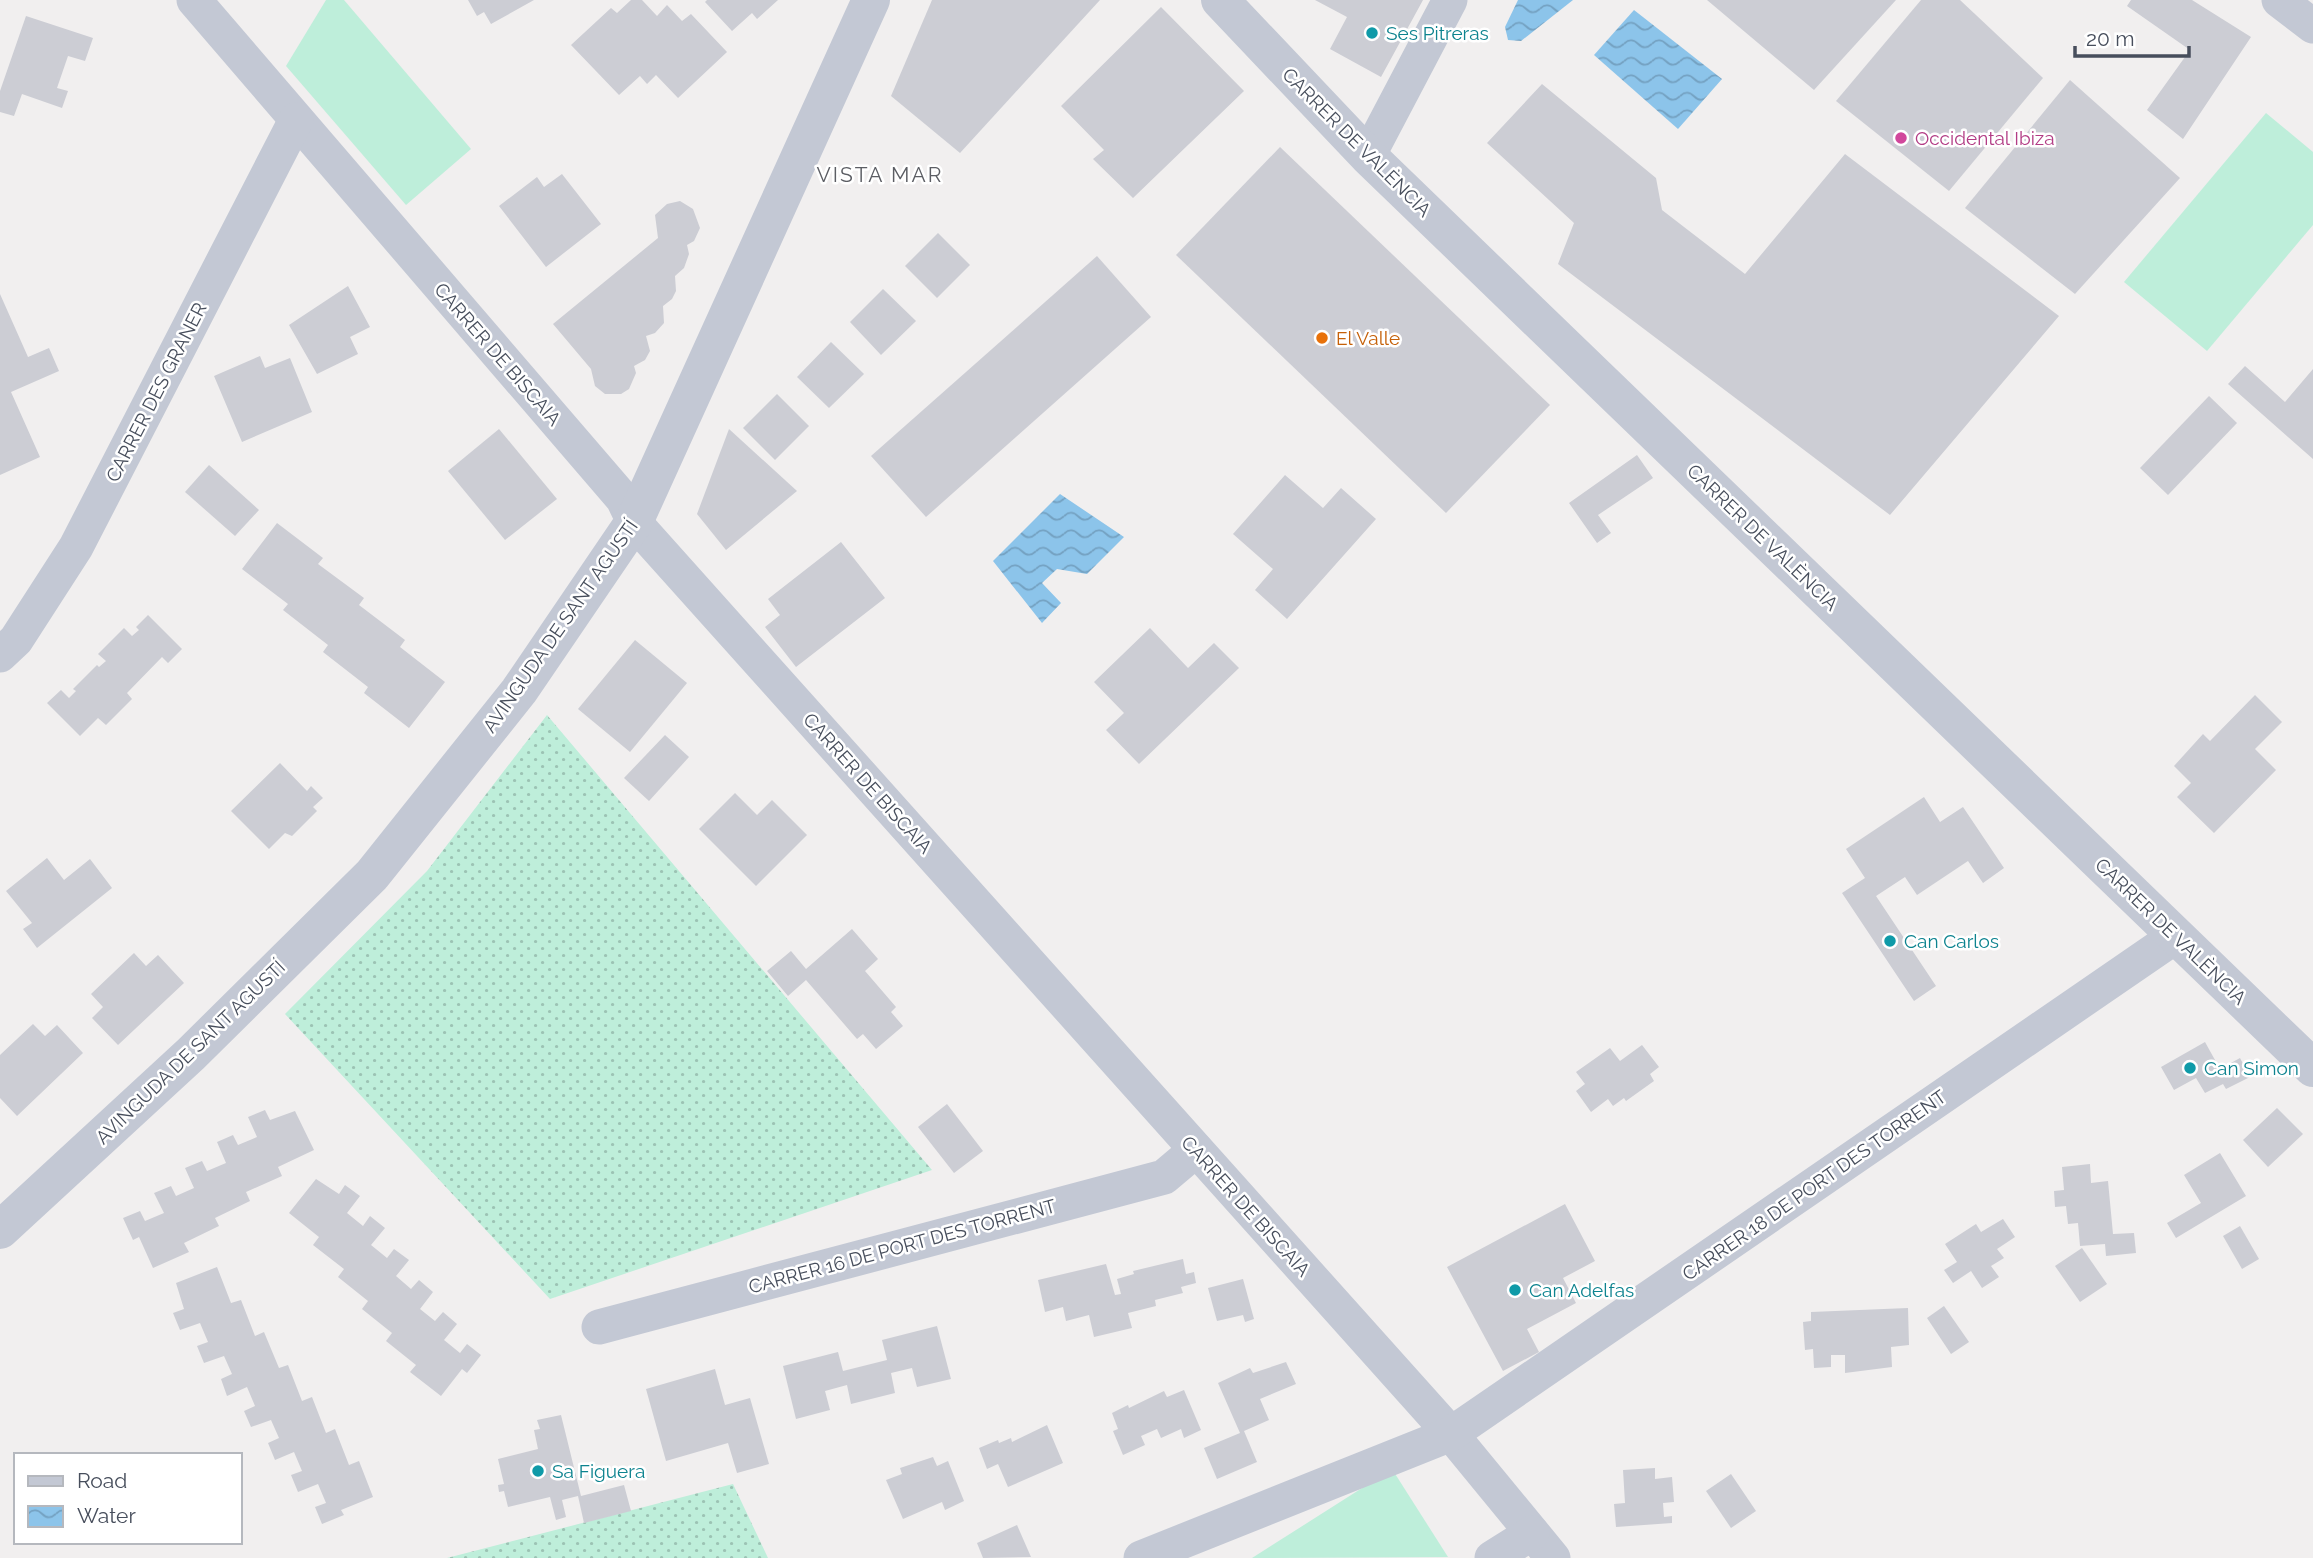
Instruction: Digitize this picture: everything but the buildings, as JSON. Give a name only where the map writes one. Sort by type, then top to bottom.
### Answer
[{"type":"street","name":"CARRER DE BISCAIA","points":[[194,0],[624,499],[634,522],[1451,1434],[1542,1545]]},
{"type":"street","name":"AVINGUDA DE SANT AGUSTÍ","points":[[0,1230],[191,1054],[372,875],[519,691],[634,522],[871,0]]},
{"type":"street","name":"CARRER DE VALÈNCIA","points":[[1220,0],[1368,156],[2313,1068]]},
{"type":"street","points":[[1368,156],[1451,0]]},
{"type":"street","points":[[2279,0],[2313,26]]},
{"type":"street","name":"CARRER DES GRANER","points":[[0,655],[16,640],[76,547],[296,120]]},
{"type":"street","name":"CARRER 18 DE PORT DES TORRENT","points":[[1141,1558],[1451,1434],[2176,936]]},
{"type":"street","name":"CARRER 16 DE PORT DES TORRENT","points":[[599,1327],[1164,1177],[1196,1150]]},
{"type":"street","points":[[1492,1558],[1542,1545]]},
{"type":"green space","points":[[326,0],[344,0],[471,149],[406,205],[286,66]]},
{"type":"green space","points":[[2266,113],[2313,152],[2313,225],[2207,351],[2124,282]]},
{"type":"green space","points":[[547,715],[932,1170],[550,1299],[285,1014],[427,871]]},
{"type":"green space","points":[[1392,1469],[1448,1557],[1252,1558]]},
{"type":"green space","points":[[733,1484],[768,1558],[447,1558]]},
{"type":"water","points":[[1518,0],[1573,0],[1521,41],[1508,40],[1505,27]]},
{"type":"water","points":[[1634,10],[1722,79],[1678,129],[1594,55]]},
{"type":"water","points":[[1060,494],[1124,537],[1087,574],[1057,569],[1042,583],[1061,603],[1042,623],[993,561]]},
{"type":"place","name":"Ses Pitreras","points":[[1372,33]]},
{"type":"place","name":"Occidental Ibiza","points":[[1901,138]]},
{"type":"place","name":"El Valle","points":[[1322,338]]},
{"type":"place","name":"Can Carlos","points":[[1890,941]]},
{"type":"place","name":"Can Simon","points":[[2190,1068]]},
{"type":"place","name":"Can Adelfas","points":[[1515,1290]]},
{"type":"place","name":"Sa Figuera","points":[[538,1471]]},
{"type":"district","name":"VISTA MAR","points":[[880,174]]}]
